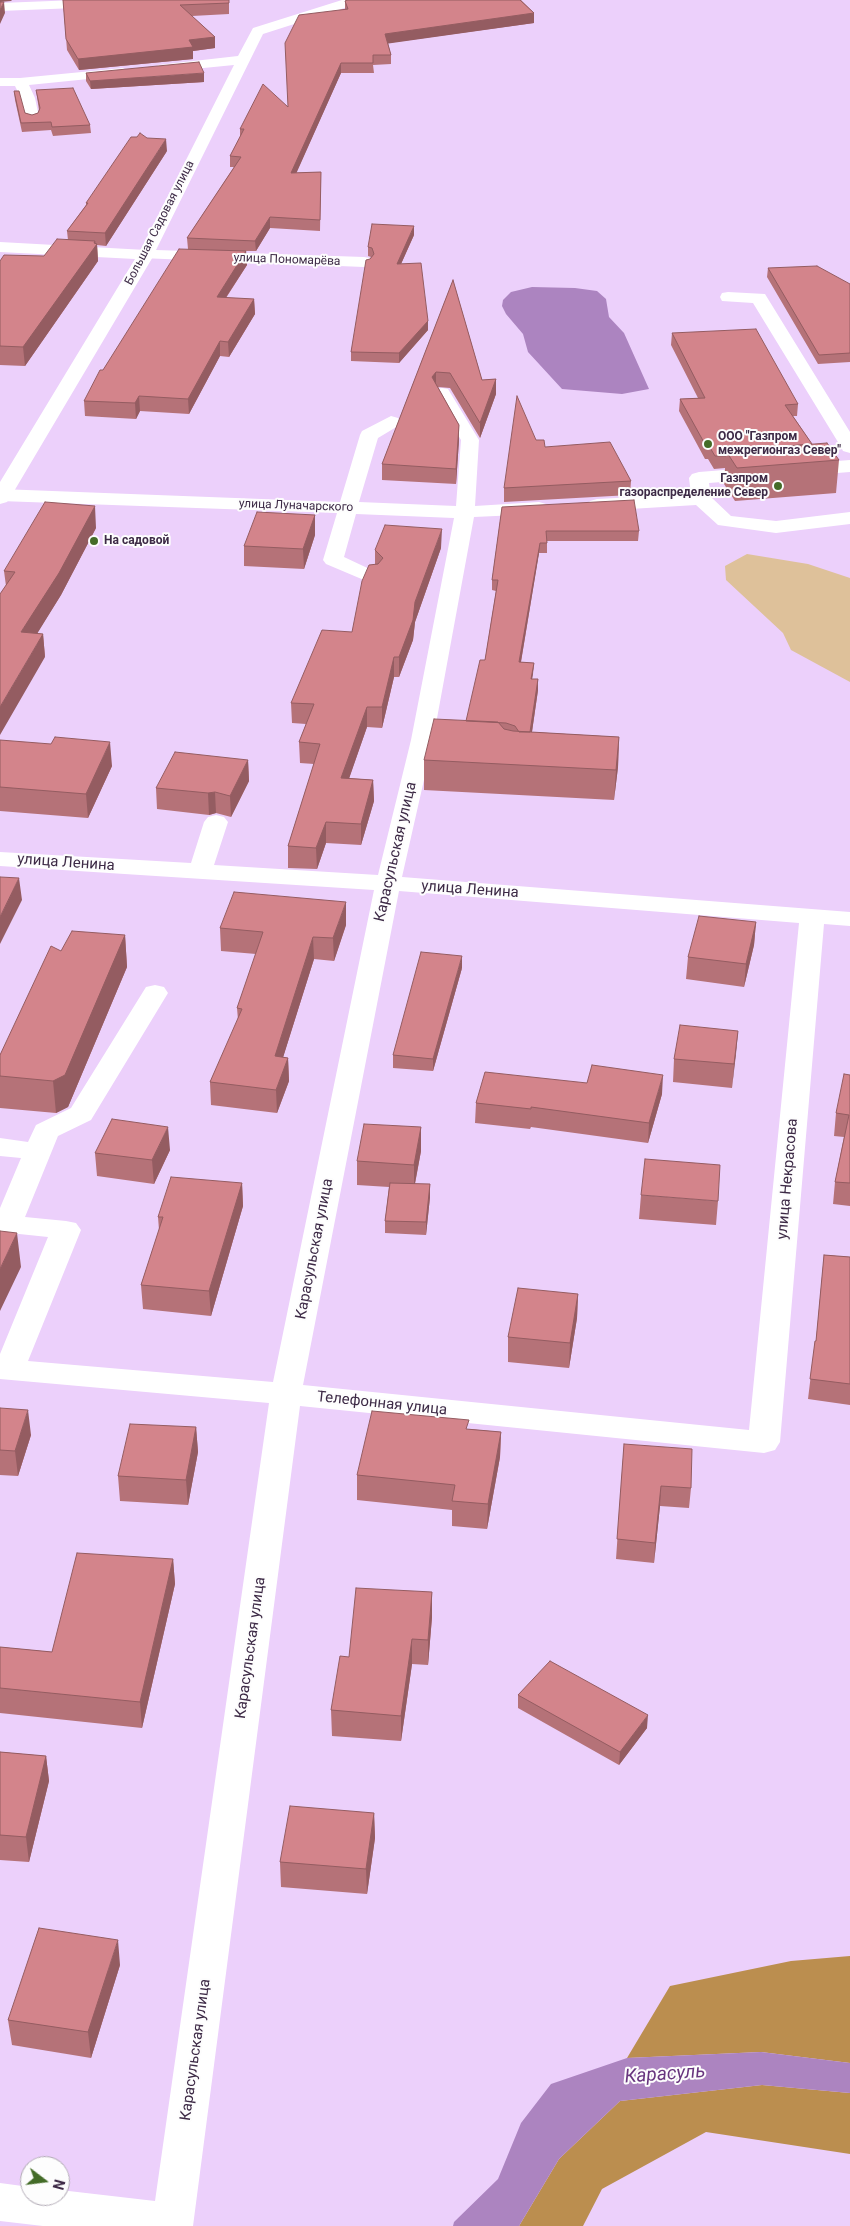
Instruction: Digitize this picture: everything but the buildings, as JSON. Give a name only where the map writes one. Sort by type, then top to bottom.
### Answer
[{"type":"street","name":"Большая Садовая улица","points":[[0,496],[146,255],[258,31],[355,0]]},
{"type":"street","points":[[0,7],[111,3]]},
{"type":"street","points":[[0,82],[20,82],[242,60]]},
{"type":"street","points":[[20,82],[28,98],[32,117]]},
{"type":"street","name":"улица Пономарёва","points":[[0,247],[146,255],[364,262]]},
{"type":"street","points":[[728,298],[759,298],[850,447]]},
{"type":"street","points":[[442,393],[470,440],[465,512],[701,499]]},
{"type":"street","points":[[371,577],[333,560],[369,436],[391,422]]},
{"type":"street","points":[[849,518],[776,527],[725,521],[701,499],[699,478],[850,466]]},
{"type":"street","name":"улица Луначарского","points":[[0,496],[465,512]]},
{"type":"street","name":"Карасульская улица","points":[[172,2224],[286,1394],[388,883],[431,740],[465,512]]},
{"type":"street","points":[[200,872],[216,822]]},
{"type":"street","name":"улица Ленина","points":[[0,859],[388,883],[850,919]]},
{"type":"street","name":"улица Некрасова","points":[[764,1442],[812,916]]},
{"type":"street","points":[[5,1369],[66,1230],[4,1223],[46,1131],[81,1114],[155,993]]},
{"type":"street","points":[[0,1147],[37,1152]]},
{"type":"street","name":"Телефонная улица","points":[[5,1369],[286,1394],[764,1442]]},
{"type":"street","points":[[0,2202],[172,2224]]},
{"type":"shaded area","points":[[747,554],[808,564],[850,578],[850,682],[791,650],[783,633],[726,580],[725,566]]},
{"type":"shaded area","points":[[850,1956],[850,2063],[761,2052],[627,2058],[670,1986],[791,1961]]},
{"type":"shaded area","points":[[762,2085],[850,2093],[850,2154],[706,2132],[602,2189],[583,2226],[519,2226],[559,2159],[620,2101]]},
{"type":"water","points":[[532,287],[575,288],[597,291],[606,299],[609,317],[624,333],[649,389],[622,394],[562,389],[528,352],[523,334],[506,314],[502,306],[503,300],[511,292]]},
{"type":"water","name":"Карасуль","points":[[761,2052],[850,2063],[850,2093],[762,2085],[620,2101],[559,2159],[519,2226],[453,2226],[454,2222],[498,2179],[521,2123],[551,2084],[627,2058]]},
{"type":"place","name":"ООО \"Газпром межрегионгаз Север\"","points":[[708,444]]},
{"type":"place","name":"Газпром газораспределение Север","points":[[778,486]]},
{"type":"place","name":"На садовой","points":[[94,541]]}]
